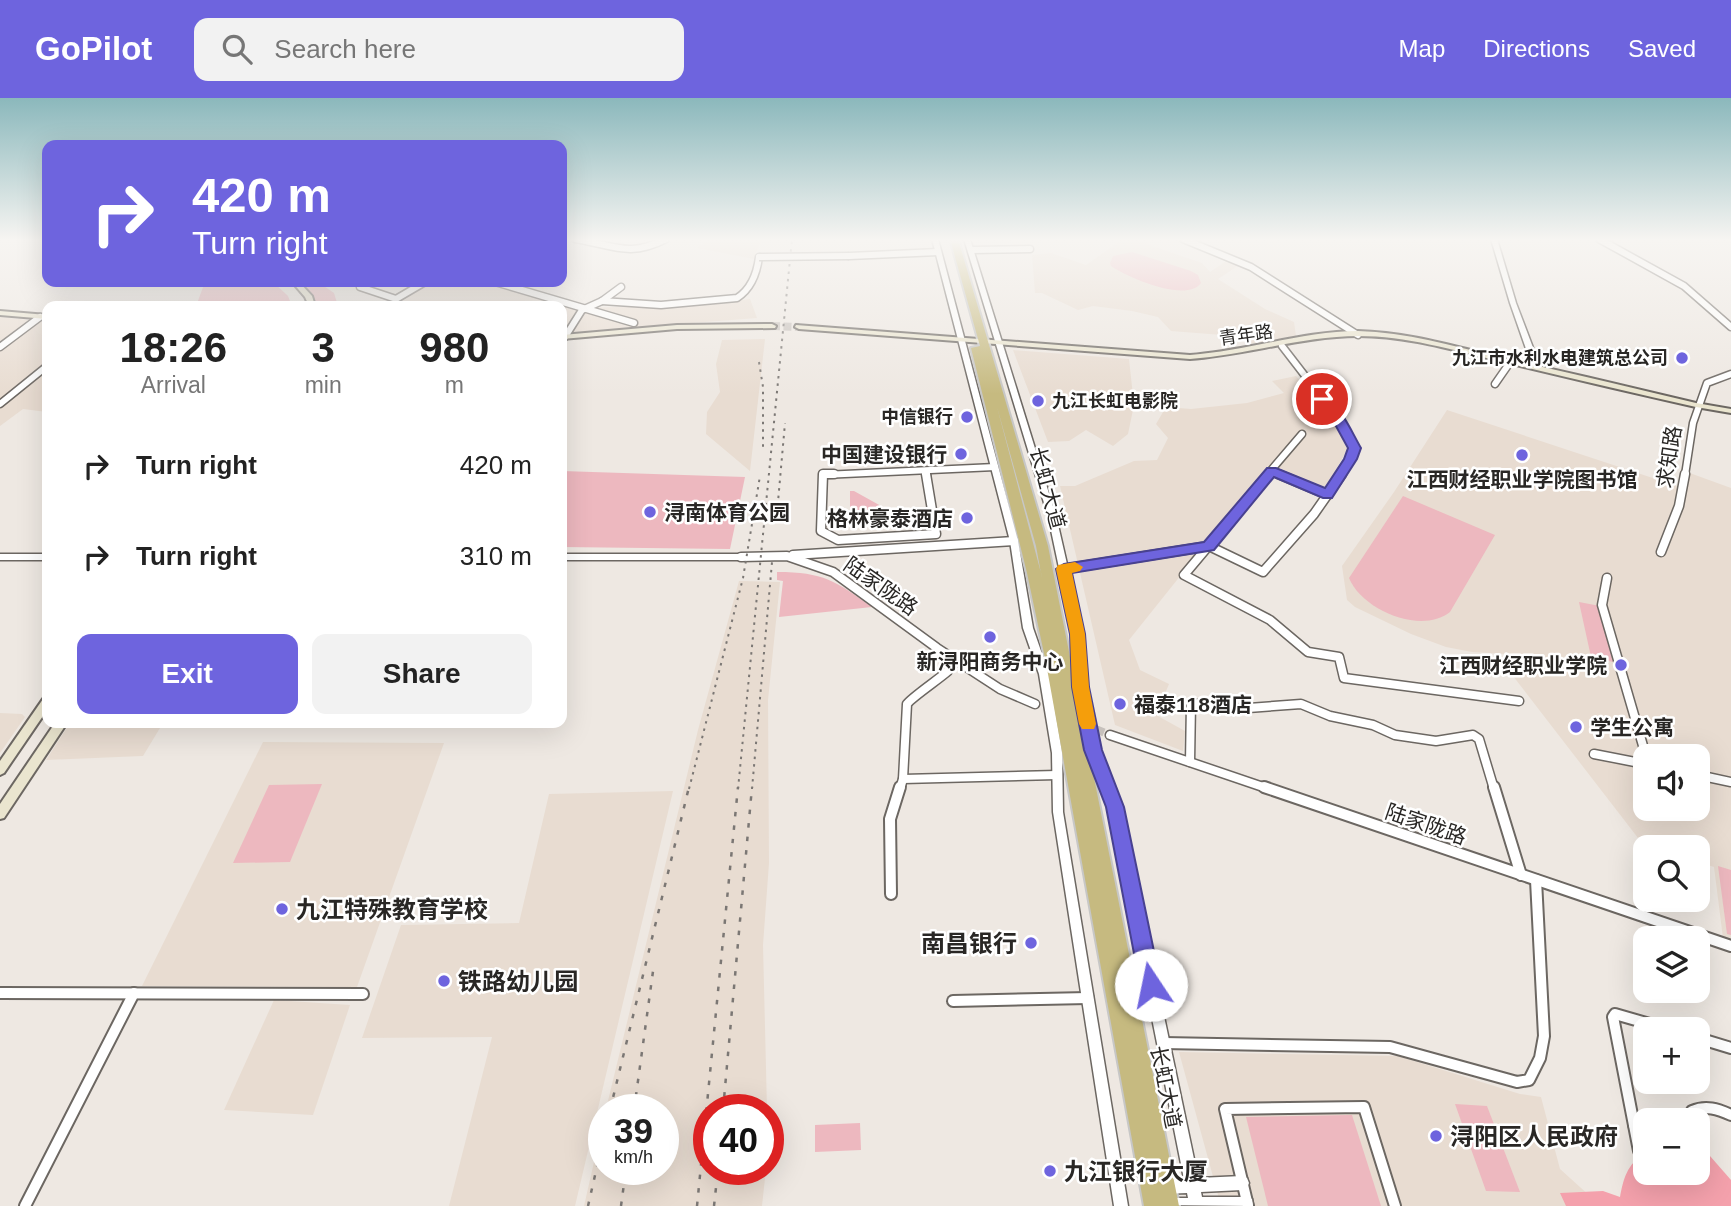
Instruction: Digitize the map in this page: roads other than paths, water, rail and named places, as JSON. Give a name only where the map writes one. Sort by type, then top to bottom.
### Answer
[{"type":"highway","name":"长虹大道","points":[[960,291],[980,341]]},
{"type":"highway","name":"长虹大道","points":[[967,291],[1034,573],[1161,1206]]},
{"type":"main road","points":[[0,313],[42,317]]},
{"type":"main road","points":[[567,337],[677,327],[772,326]]},
{"type":"main road","name":"青年路","points":[[799,327],[1190,357],[1358,335],[1427,342],[1731,411]]},
{"type":"main road","points":[[0,770],[42,709]]},
{"type":"main road","points":[[0,814],[58,728]]},
{"type":"street","points":[[371,291],[396,299],[410,291]]},
{"type":"street","points":[[526,291],[562,301]]},
{"type":"street","points":[[567,331],[582,310],[616,291]]},
{"type":"street","points":[[602,301],[678,304],[737,298],[745,295],[747,291]]},
{"type":"street","points":[[974,291],[995,467],[1014,541],[1028,628],[1044,674],[1057,752],[1058,812],[1121,1206]]},
{"type":"street","points":[[1288,291],[1358,335]]},
{"type":"street","points":[[1509,291],[1536,366]]},
{"type":"street","points":[[1689,291],[1731,327]]},
{"type":"street","points":[[567,302],[634,323]]},
{"type":"street","points":[[0,347],[42,318]]},
{"type":"street","points":[[980,341],[1052,516],[1077,634],[1080,687],[1093,750],[1115,807],[1197,1205]]},
{"type":"street","points":[[1064,569],[1209,547],[1263,572],[1328,495],[1351,459],[1354,448],[1336,416],[1283,346]]},
{"type":"street","points":[[1495,384],[1511,361]]},
{"type":"street","points":[[0,404],[42,370]]},
{"type":"street","points":[[1696,405],[1707,383],[1731,373]]},
{"type":"street","name":"求知路","points":[[1661,552],[1683,493],[1688,438],[1696,405]]},
{"type":"street","points":[[1302,434],[1184,575],[1270,620],[1308,652],[1339,657],[1344,678],[1519,701]]},
{"type":"street","points":[[926,471],[936,534],[838,540],[821,531],[823,474],[995,467]]},
{"type":"street","points":[[1272,471],[1328,495]]},
{"type":"street","points":[[787,556],[1014,541]]},
{"type":"street","points":[[0,557],[42,556]]},
{"type":"street","name":"陆家陇路","points":[[567,557],[787,556],[833,572],[937,648],[1000,689],[1035,704]]},
{"type":"street","points":[[1607,578],[1602,605],[1643,744]]},
{"type":"street","points":[[891,894],[890,819],[903,779],[907,704],[911,698],[923,694],[948,671]]},
{"type":"street","points":[[1190,762],[1188,714],[1191,703],[1235,709],[1301,704],[1331,716],[1373,725],[1395,735],[1436,741],[1473,735],[1479,739],[1521,875]]},
{"type":"street","name":"陆家陇路","points":[[1110,735],[1731,946]]},
{"type":"street","points":[[1594,754],[1633,762]]},
{"type":"street","points":[[903,779],[1057,775]]},
{"type":"street","points":[[1710,778],[1731,782]]},
{"type":"street","points":[[1163,1043],[1390,1047],[1517,1082],[1530,1080],[1540,1058],[1544,1036],[1536,880]]},
{"type":"street","points":[[0,993],[363,994]]},
{"type":"street","points":[[25,1206],[134,993]]},
{"type":"street","points":[[953,1001],[1088,998]]},
{"type":"street","points":[[1633,1019],[1615,1014],[1613,1017],[1636,1108]]},
{"type":"street","points":[[1710,1042],[1731,1048]]},
{"type":"street","points":[[1161,1206],[1247,1205],[1225,1109],[1364,1107],[1395,1206]]},
{"type":"street","points":[[1710,1108],[1731,1115]]},
{"type":"street","points":[[1157,1187],[1242,1183]]},
{"type":"tunnel","points":[[772,326],[799,327]]},
{"type":"tunnel","points":[[1086,725],[1110,735]]},
{"type":"railway","points":[[738,789],[787,291]]},
{"type":"railway","points":[[759,362],[763,387],[763,449]]},
{"type":"railway","points":[[777,513],[785,423]]},
{"type":"railway","points":[[689,789],[743,578],[760,476]]},
{"type":"railway","points":[[752,789],[772,562]]},
{"type":"railway","points":[[614,1094],[689,787]]},
{"type":"railway","points":[[697,1206],[738,787]]},
{"type":"railway","points":[[724,1094],[752,787]]},
{"type":"railway","points":[[636,1094],[654,964]]},
{"type":"railway","points":[[588,1206],[593,1185]]},
{"type":"railway","points":[[621,1206],[624,1185]]},
{"type":"railway","points":[[714,1206],[716,1185]]},
{"type":"place","name":"九江市水利水电建筑总公司","points":[[1682,358]]},
{"type":"place","name":"九江长虹电影院","points":[[1038,401]]},
{"type":"place","name":"中信银行","points":[[967,417]]},
{"type":"place","name":"中国建设银行","points":[[961,454]]},
{"type":"place","name":"江西财经职业学院图书馆","points":[[1522,455]]},
{"type":"place","name":"浔南体育公园","points":[[650,512]]},
{"type":"place","name":"格林豪泰酒店","points":[[967,518]]},
{"type":"place","name":"新浔阳商务中心","points":[[990,637]]},
{"type":"place","name":"江西财经职业学院","points":[[1621,665]]},
{"type":"place","name":"福泰118酒店","points":[[1120,704]]},
{"type":"place","name":"学生公寓","points":[[1576,727]]},
{"type":"place","name":"九江特殊教育学校","points":[[282,909]]},
{"type":"place","name":"南昌银行","points":[[1031,943]]},
{"type":"place","name":"铁路幼儿园","points":[[444,981]]},
{"type":"place","name":"浔阳区人民政府","points":[[1436,1136]]},
{"type":"place","name":"九江银行大厦","points":[[1050,1171]]}]
